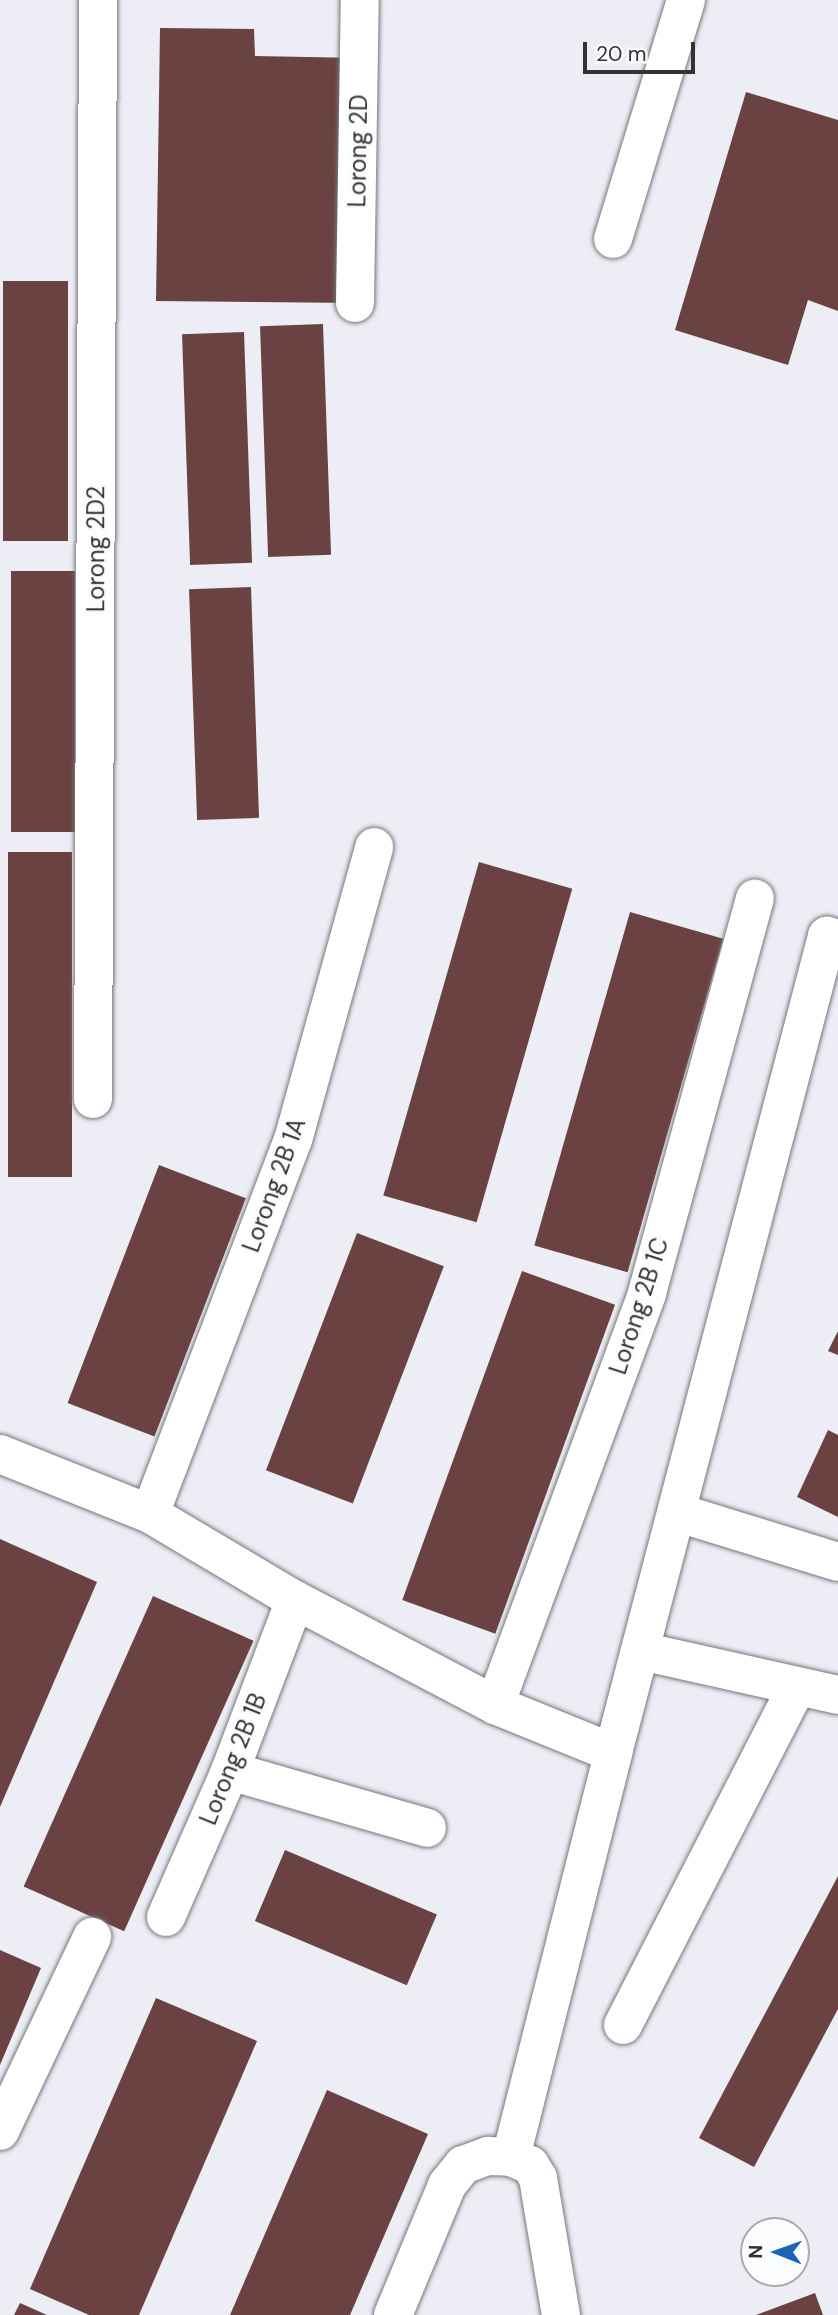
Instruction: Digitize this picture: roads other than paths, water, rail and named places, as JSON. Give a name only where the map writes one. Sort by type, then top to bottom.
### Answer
[{"type":"street","name":"Lorong 2D2","points":[[93,1099],[98,0]]},
{"type":"street","name":"Lorong 2D","points":[[355,303],[360,0]]},
{"type":"street","points":[[613,239],[686,0]]},
{"type":"street","name":"Lorong 2B 1A","points":[[150,1514],[293,1140],[373,847]]},
{"type":"street","name":"Lorong 2B 1C","points":[[495,1705],[647,1293],[755,898]]},
{"type":"street","points":[[511,2157],[613,1753],[834,929]]},
{"type":"street","points":[[0,1454],[150,1514],[295,1600],[495,1705],[613,1753]]},
{"type":"street","points":[[679,1513],[838,1562]]},
{"type":"street","name":"Lorong 2B 1B","points":[[166,1917],[230,1771],[295,1600]]},
{"type":"street","points":[[641,1651],[796,1688],[838,1695]]},
{"type":"street","points":[[623,2025],[796,1688]]},
{"type":"street","points":[[230,1771],[427,1828]]},
{"type":"street","points":[[0,2131],[92,1937]]},
{"type":"street","points":[[393,2315],[447,2185],[463,2165],[488,2156],[511,2157],[530,2165],[543,2193],[561,2315]]}]
